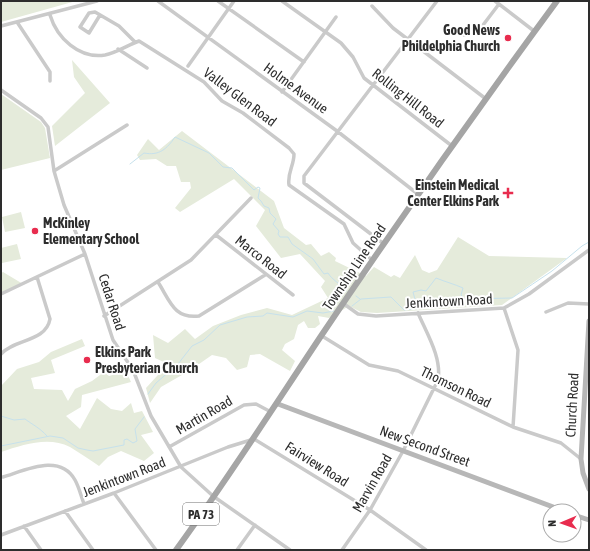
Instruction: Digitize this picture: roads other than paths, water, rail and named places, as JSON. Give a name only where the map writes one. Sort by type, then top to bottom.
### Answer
[{"type":"main road","name":"Township Line Road","points":[[176,550],[278,404],[384,245],[534,31],[557,1]]},
{"type":"street","points":[[1,26],[98,1]]},
{"type":"street","name":"Holme Avenue","points":[[158,1],[338,131],[419,195]]},
{"type":"street","points":[[218,1],[304,62]]},
{"type":"street","points":[[188,66],[234,1]]},
{"type":"street","name":"Rolling Hill Road","points":[[282,1],[326,32],[347,49],[358,71],[372,86],[453,147]]},
{"type":"street","points":[[384,245],[304,183],[304,176],[437,1]]},
{"type":"street","points":[[495,1],[534,31]]},
{"type":"street","points":[[464,35],[477,33],[499,4]]},
{"type":"street","points":[[372,6],[393,28],[486,99]]},
{"type":"street","points":[[50,14],[53,26],[62,38],[75,49],[92,55],[106,54],[135,42],[132,37],[119,26],[95,12],[89,13],[80,27],[89,33],[100,15]]},
{"type":"street","points":[[282,92],[336,17]]},
{"type":"street","points":[[17,22],[50,72],[50,81]]},
{"type":"street","name":"Valley Glen Road","points":[[135,42],[139,41],[204,82],[222,100],[243,113],[289,148],[294,154],[294,162],[287,176],[289,185],[344,224],[353,243],[373,261]]},
{"type":"street","points":[[118,49],[147,68]]},
{"type":"street","name":"Cedar Road","points":[[1,90],[41,118],[48,127],[54,171],[64,204],[85,254],[113,340],[133,370],[151,416],[181,467],[213,496],[290,550]]},
{"type":"street","points":[[54,171],[127,124]]},
{"type":"street","points":[[104,316],[191,260],[252,198]]},
{"type":"street","name":"Marco Road","points":[[216,235],[265,275],[294,295]]},
{"type":"street","name":"Jenkintown Road","points":[[344,304],[358,314],[376,316],[504,308],[528,294],[589,250]]},
{"type":"street","points":[[1,294],[85,254]]},
{"type":"street","points":[[158,282],[178,312],[187,317],[199,316],[265,275]]},
{"type":"street","points":[[1,354],[6,348],[42,333],[49,326],[50,319],[37,277]]},
{"type":"street","points":[[546,312],[568,303],[589,304]]},
{"type":"street","points":[[504,308],[518,350],[513,427]]},
{"type":"street","name":"Marvin Road","points":[[342,550],[370,510],[435,389],[440,370],[418,313]]},
{"type":"street","name":"Church Road","points":[[589,321],[581,459],[583,472],[589,489]]},
{"type":"street","name":"Thomson Road","points":[[322,336],[369,365],[398,371],[513,427],[561,443],[581,459]]},
{"type":"street","name":"Martin Road","points":[[170,447],[244,405],[256,404],[272,412]]},
{"type":"street","name":"New Second Street","points":[[278,404],[543,503]]},
{"type":"street","name":"Jenkintown Road","points":[[1,535],[114,493],[228,447],[254,439]]},
{"type":"street","name":"Fairview Road","points":[[254,439],[370,510],[426,550]]},
{"type":"street","points":[[4,478],[39,466],[56,465],[63,468],[72,476],[84,504]]},
{"type":"street","points":[[114,493],[156,550]]},
{"type":"street","points":[[65,511],[93,550]]},
{"type":"street","points":[[237,550],[255,525]]},
{"type":"street","points":[[24,526],[41,550]]},
{"type":"waterway","points":[[130,164],[144,153],[149,154],[162,151],[175,137],[209,153],[223,167],[232,168],[254,190],[258,187],[260,188],[258,198],[264,206],[269,208],[270,213],[276,219],[273,224],[279,231],[278,234],[280,237],[288,237],[292,244],[313,259],[324,274],[328,273],[346,291]]},
{"type":"waterway","points":[[352,306],[361,299],[391,297],[404,310],[412,309],[416,303],[413,292],[421,290],[426,291],[436,278],[463,288],[461,295],[465,299],[512,298],[552,271],[589,242]]},
{"type":"waterway","points":[[356,296],[360,299]]},
{"type":"waterway","points":[[148,394],[156,383],[178,364],[192,346],[204,340],[220,325],[247,317],[263,316],[267,313],[293,317],[307,311],[323,313],[334,311]]},
{"type":"waterway","points":[[1,416],[14,420],[25,419],[47,436]]},
{"type":"waterway","points":[[1,446],[50,436],[63,438],[78,448],[93,451],[124,445],[124,440],[127,439],[133,443],[137,441],[135,429],[144,417]]},
{"type":"place","name":"Good News Phildelphia Church","points":[[508,38]]},
{"type":"place","name":"Einstein Medical Center Elkins Park","points":[[508,193]]},
{"type":"place","name":"McKinley Elementary School","points":[[35,231]]},
{"type":"place","name":"Elkins Park Presbyterian Church","points":[[87,360]]}]
